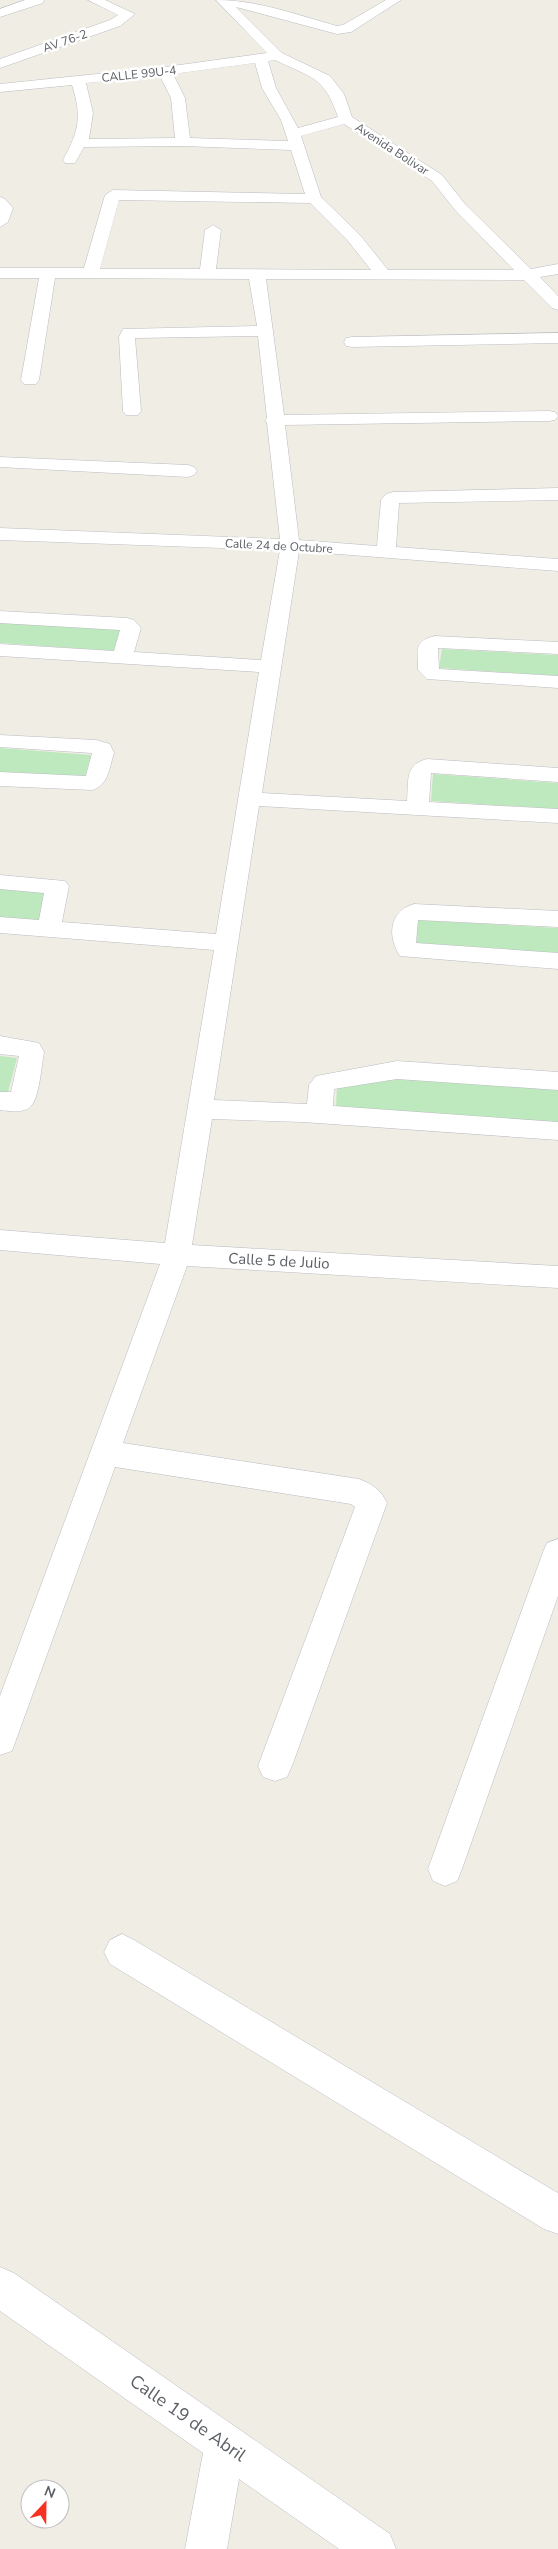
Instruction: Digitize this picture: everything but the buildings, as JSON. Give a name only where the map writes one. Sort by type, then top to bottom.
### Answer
[{"type":"street","points":[[0,13],[38,0]]},
{"type":"street","name":"AV 76-2","points":[[0,64],[115,23],[128,14],[94,0]]},
{"type":"street","points":[[222,0],[261,3],[336,30],[346,29],[395,0]]},
{"type":"street","name":"Avenida Bolivar","points":[[222,0],[277,56],[325,79],[337,94],[346,119],[437,178],[460,207],[558,306]]},
{"type":"street","points":[[245,24],[261,3]]},
{"type":"street","name":"CALLE 99U-4","points":[[0,88],[165,71],[277,56]]},
{"type":"street","points":[[260,58],[269,88],[288,120],[314,199],[354,238],[383,274]]},
{"type":"street","points":[[165,71],[178,98],[183,142]]},
{"type":"street","points":[[70,160],[80,142],[86,125],[87,110],[78,80]]},
{"type":"street","points":[[80,142],[295,140],[346,119]]},
{"type":"street","points":[[90,274],[113,195],[314,199]]},
{"type":"street","points":[[0,202],[5,208],[0,222]]},
{"type":"street","points":[[207,274],[213,230]]},
{"type":"street","points":[[0,273],[257,276],[383,274],[527,275],[558,269]]},
{"type":"street","points":[[30,380],[48,274]]},
{"type":"street","points":[[0,1740],[177,1255],[272,668],[290,545],[274,420],[266,331],[257,276]]},
{"type":"street","points":[[132,411],[127,337],[129,333],[134,331],[266,331]]},
{"type":"street","points":[[352,342],[558,338]]},
{"type":"street","points":[[274,420],[549,416]]},
{"type":"street","points":[[0,462],[188,471]]},
{"type":"street","points":[[386,553],[390,500],[393,498],[558,494]]},
{"type":"street","name":"Calle 24 de Octubre","points":[[0,534],[290,545],[558,565]]},
{"type":"street","points":[[0,617],[127,624],[131,628],[123,656]]},
{"type":"street","points":[[558,648],[430,643],[428,670],[434,675],[558,682]]},
{"type":"street","points":[[0,650],[123,656],[272,668]]},
{"type":"street","points":[[0,741],[96,747],[102,749],[103,753],[95,781],[92,783],[0,779]]},
{"type":"street","points":[[417,807],[422,769],[427,766],[558,775]]},
{"type":"street","points":[[251,799],[558,816]]},
{"type":"street","points":[[0,882],[57,886],[50,925],[47,927]]},
{"type":"street","points":[[558,919],[414,912],[406,917],[404,944],[408,950],[558,961]]},
{"type":"street","points":[[0,925],[47,927],[227,943]]},
{"type":"street","points":[[0,1045],[23,1046],[32,1052],[22,1100],[18,1102],[0,1101]]},
{"type":"street","points":[[319,1114],[322,1084],[325,1082],[397,1070],[558,1081]]},
{"type":"street","points":[[200,1109],[319,1114],[558,1131]]},
{"type":"street","name":"Calle 5 de Julio","points":[[0,1240],[177,1255],[558,1277]]},
{"type":"street","points":[[105,1453],[359,1492],[372,1503],[275,1766]]},
{"type":"street","points":[[445,1869],[558,1552]]},
{"type":"street","points":[[122,1952],[558,2215]]},
{"type":"street","name":"Calle 19 de Abril","points":[[0,2287],[375,2549]]},
{"type":"street","points":[[206,2549],[225,2444]]},
{"type":"green space","points":[[0,623],[123,629],[114,651],[0,643]]},
{"type":"green space","points":[[442,649],[558,655],[558,676],[439,668]]},
{"type":"green space","points":[[0,748],[91,755],[85,777],[0,773]]},
{"type":"green space","points":[[433,774],[558,783],[558,809],[431,801]]},
{"type":"green space","points":[[0,889],[44,892],[39,921],[0,919]]},
{"type":"green space","points":[[416,920],[558,928],[558,953],[417,943]]},
{"type":"green space","points":[[0,1056],[17,1058],[8,1092],[0,1092]]},
{"type":"green space","points":[[387,1075],[558,1087],[558,1123],[336,1107],[337,1084]]}]
